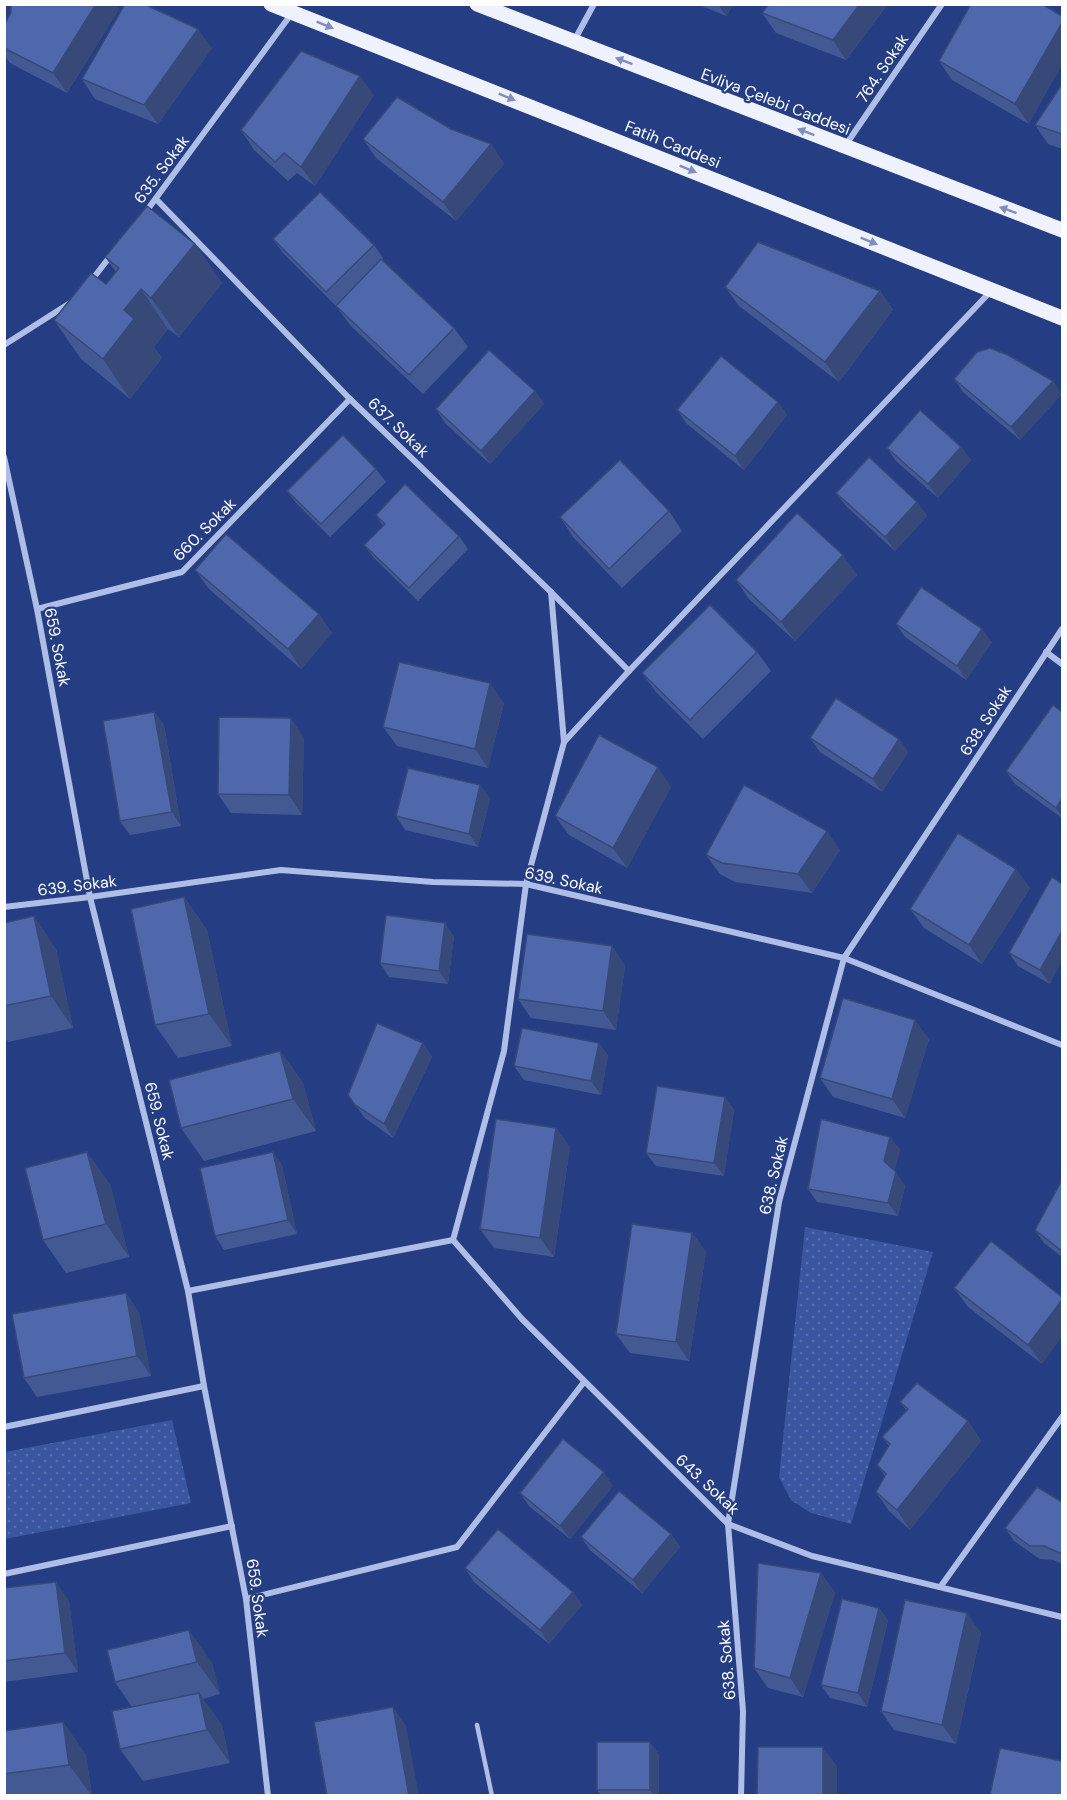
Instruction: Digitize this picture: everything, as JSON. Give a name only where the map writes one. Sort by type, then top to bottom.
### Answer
[{"type":"main road","name":"Fatih Caddesi","points":[[271,4],[1062,318]]},
{"type":"main road","name":"Evliya Çelebi Caddesi","points":[[477,4],[1062,230]]},
{"type":"street","points":[[574,41],[594,4]]},
{"type":"street","name":"764. Sokak","points":[[844,147],[942,4]]},
{"type":"street","name":"635. Sokak","points":[[141,217],[292,12]]},
{"type":"street","name":"637. Sokak","points":[[156,199],[350,399],[551,592],[629,671]]},
{"type":"street","points":[[84,290],[120,244]]},
{"type":"street","points":[[564,742],[992,290]]},
{"type":"street","points":[[4,345],[77,299]]},
{"type":"street","name":"660. Sokak","points":[[37,609],[182,572],[350,399]]},
{"type":"street","name":"659. Sokak","points":[[4,457],[37,609],[90,897],[188,1291],[204,1386],[246,1599],[268,1796]]},
{"type":"street","points":[[188,1291],[453,1240],[504,1051],[526,884],[564,742],[551,592]]},
{"type":"street","name":"638. Sokak","points":[[741,1796],[743,1711],[728,1524],[779,1202],[844,958],[1062,630]]},
{"type":"street","points":[[1046,652],[1062,664]]},
{"type":"street","name":"639. Sokak","points":[[4,907],[281,870],[433,882],[526,884],[844,958],[1062,1045]]},
{"type":"street","name":"643. Sokak","points":[[453,1240],[522,1318],[728,1524],[812,1556],[1062,1617]]},
{"type":"street","points":[[246,1599],[457,1547],[584,1382]]},
{"type":"street","points":[[4,1427],[204,1386]]},
{"type":"street","points":[[941,1586],[1062,1417]]},
{"type":"street","points":[[4,1574],[232,1526]]},
{"type":"lane","points":[[477,1725],[492,1796]]},
{"type":"shaded area","points":[[805,1227],[933,1252],[851,1524],[811,1513],[791,1500],[779,1477]]},
{"type":"shaded area","points":[[172,1420],[191,1503],[5,1539],[5,1452]]},
{"type":"building","points":[[11,4],[96,4],[53,73],[4,48],[4,26],[11,12]]},
{"type":"building","points":[[125,4],[144,4],[198,29],[144,105],[82,79]]},
{"type":"building","points":[[769,4],[860,4],[833,40],[762,13]]},
{"type":"building","points":[[971,4],[1042,4],[1062,16],[1062,23],[1015,104],[939,61]]},
{"type":"building","points":[[301,51],[360,76],[301,167],[284,153],[275,162],[241,130]]},
{"type":"building","points":[[1062,84],[1062,134],[1035,125]]},
{"type":"building","points":[[397,97],[451,129],[491,144],[443,202],[363,139]]},
{"type":"building","points":[[320,192],[374,245],[326,292],[273,239]]},
{"type":"building","points":[[147,206],[195,244],[151,298],[141,289],[124,310],[134,319],[103,359],[54,320],[91,273],[106,284],[119,268],[105,257]]},
{"type":"building","points":[[758,242],[880,291],[825,362],[725,287]]},
{"type":"building","points":[[381,259],[454,328],[409,375],[336,306]]},
{"type":"building","points":[[990,348],[1008,355],[1053,381],[1011,427],[954,379],[977,352]]},
{"type":"building","points":[[489,350],[535,391],[481,451],[436,409]]},
{"type":"building","points":[[721,356],[778,402],[735,456],[677,410]]},
{"type":"building","points":[[920,410],[961,447],[928,484],[887,448]]},
{"type":"building","points":[[343,435],[376,469],[321,524],[287,491]]},
{"type":"building","points":[[869,457],[917,502],[885,537],[836,493]]},
{"type":"building","points":[[620,460],[669,511],[609,569],[560,517]]},
{"type":"building","points":[[405,484],[459,536],[409,588],[364,545],[385,524],[376,515]]},
{"type":"building","points":[[797,513],[843,555],[781,622],[736,580]]},
{"type":"building","points":[[226,534],[319,614],[288,649],[195,570]]},
{"type":"building","points":[[921,587],[982,629],[957,666],[896,624]]},
{"type":"building","points":[[710,605],[757,652],[690,720],[642,673]]},
{"type":"building","points":[[399,662],[490,683],[475,749],[383,727]]},
{"type":"building","points":[[836,698],[899,739],[873,779],[810,738]]},
{"type":"building","points":[[1053,705],[1062,712],[1062,799],[1056,808],[1006,771]]},
{"type":"building","points":[[154,712],[172,812],[120,821],[103,721]]},
{"type":"building","points":[[219,717],[291,718],[289,795],[218,794]]},
{"type":"building","points":[[599,735],[658,767],[613,848],[555,816]]},
{"type":"building","points":[[408,768],[480,785],[469,834],[396,816]]},
{"type":"building","points":[[744,785],[827,831],[798,874],[722,863],[706,855]]},
{"type":"building","points":[[958,833],[1016,869],[969,945],[910,909]]},
{"type":"building","points":[[1052,877],[1062,884],[1062,931],[1040,970],[1009,953]]},
{"type":"building","points":[[184,897],[209,1014],[155,1025],[131,909]]},
{"type":"building","points":[[386,915],[445,923],[439,971],[380,963]]},
{"type":"building","points":[[34,916],[51,996],[4,1006],[4,923]]},
{"type":"building","points":[[527,934],[612,946],[603,1011],[518,999]]},
{"type":"building","points":[[843,998],[915,1020],[892,1099],[820,1078]]},
{"type":"building","points":[[377,1023],[423,1043],[384,1124],[355,1105],[348,1095]]},
{"type":"building","points":[[522,1028],[599,1043],[591,1081],[514,1066]]},
{"type":"building","points":[[280,1051],[293,1099],[181,1128],[169,1080]]},
{"type":"building","points":[[657,1086],[725,1097],[714,1163],[646,1153]]},
{"type":"building","points":[[496,1119],[556,1128],[540,1238],[480,1229]]},
{"type":"building","points":[[821,1119],[890,1137],[884,1161],[896,1172],[888,1203],[808,1189]]},
{"type":"building","points":[[87,1152],[106,1224],[43,1240],[25,1168]]},
{"type":"building","points":[[273,1152],[288,1220],[215,1236],[200,1168]]},
{"type":"building","points":[[1062,1180],[1062,1251],[1035,1230]]},
{"type":"building","points":[[632,1224],[692,1233],[676,1342],[616,1334]]},
{"type":"building","points":[[991,1241],[1062,1297],[1028,1345],[954,1288]]},
{"type":"building","points":[[126,1293],[137,1356],[24,1378],[12,1314]]},
{"type":"building","points":[[917,1383],[968,1421],[897,1510],[876,1492],[886,1474],[877,1465],[890,1444],[882,1437],[908,1409],[900,1402]]},
{"type":"building","points":[[563,1439],[604,1472],[560,1526],[520,1493]]},
{"type":"building","points":[[1037,1487],[1062,1502],[1062,1554],[1044,1546],[1030,1546],[1005,1528]]},
{"type":"building","points":[[619,1491],[671,1534],[633,1580],[581,1537]]},
{"type":"building","points":[[498,1529],[573,1592],[540,1630],[465,1568]]},
{"type":"building","points":[[758,1563],[821,1573],[790,1678],[754,1668]]},
{"type":"building","points":[[56,1582],[65,1653],[4,1661],[4,1588]]},
{"type":"building","points":[[842,1599],[879,1608],[858,1693],[821,1685]]},
{"type":"building","points":[[905,1600],[967,1613],[942,1725],[881,1711]]},
{"type":"building","points":[[189,1630],[197,1662],[115,1682],[107,1650]]},
{"type":"building","points":[[199,1693],[207,1730],[120,1749],[112,1711]]},
{"type":"building","points":[[393,1707],[409,1796],[327,1796],[314,1722]]},
{"type":"building","points":[[63,1722],[69,1765],[4,1774],[4,1731]]},
{"type":"building","points":[[597,1742],[650,1742],[650,1790],[597,1790]]},
{"type":"building","points":[[758,1747],[823,1747],[823,1796],[757,1796]]},
{"type":"building","points":[[1000,1748],[1062,1761],[1062,1796],[990,1795]]}]
